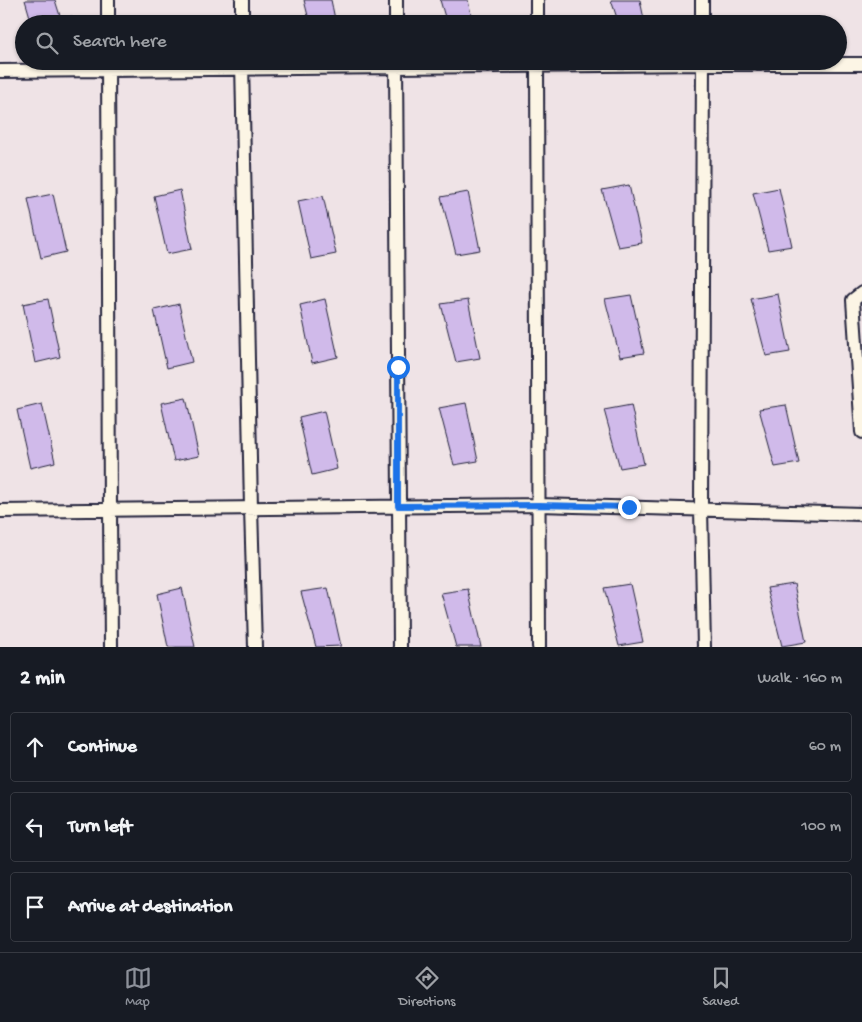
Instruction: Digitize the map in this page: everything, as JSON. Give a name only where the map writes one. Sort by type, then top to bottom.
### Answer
[{"type":"street","points":[[108,0],[108,15]]},
{"type":"street","points":[[242,0],[242,15]]},
{"type":"street","points":[[396,0],[396,15]]},
{"type":"street","points":[[536,0],[537,15]]},
{"type":"street","points":[[702,0],[702,15]]},
{"type":"street","points":[[847,64],[862,64]]},
{"type":"street","points":[[0,71],[22,70]]},
{"type":"street","points":[[108,70],[111,647]]},
{"type":"street","points":[[242,70],[250,508],[255,647]]},
{"type":"street","points":[[396,70],[400,647]]},
{"type":"street","points":[[537,70],[539,647]]},
{"type":"street","points":[[703,70],[701,509],[704,647]]},
{"type":"street","points":[[862,294],[853,300],[862,432]]},
{"type":"street","points":[[0,511],[539,505],[862,514]]},
{"type":"building","points":[[25,0],[55,0],[60,15],[29,15]]},
{"type":"building","points":[[304,0],[331,0],[334,15],[308,15]]},
{"type":"building","points":[[440,0],[468,0],[471,15],[444,15]]},
{"type":"building","points":[[611,0],[640,0],[643,15],[616,15]]},
{"type":"building","points":[[629,185],[642,243],[618,247],[602,190]]},
{"type":"building","points":[[779,188],[792,246],[768,250],[753,193]]},
{"type":"building","points":[[180,190],[192,249],[167,254],[154,196]]},
{"type":"building","points":[[468,192],[480,250],[456,254],[441,197]]},
{"type":"building","points":[[53,194],[66,252],[41,258],[28,199]]},
{"type":"building","points":[[323,196],[336,254],[311,259],[298,201]]},
{"type":"building","points":[[778,294],[790,352],[766,356],[751,299]]},
{"type":"building","points":[[631,295],[644,353],[620,357],[605,299]]},
{"type":"building","points":[[48,299],[60,357],[35,363],[23,304]]},
{"type":"building","points":[[325,299],[338,357],[312,363],[300,305]]},
{"type":"building","points":[[468,300],[480,358],[456,362],[441,304]]},
{"type":"building","points":[[179,304],[192,362],[167,368],[154,310]]},
{"type":"building","points":[[186,398],[199,456],[174,461],[161,403]]},
{"type":"building","points":[[466,403],[478,461],[454,465],[439,408]]},
{"type":"building","points":[[42,404],[55,462],[30,468],[17,410]]},
{"type":"building","points":[[631,405],[644,464],[620,468],[604,410]]},
{"type":"building","points":[[786,405],[799,463],[775,467],[759,409]]},
{"type":"building","points":[[324,411],[337,469],[312,475],[299,417]]},
{"type":"building","points":[[630,584],[643,642],[619,646],[604,588]]},
{"type":"building","points":[[794,584],[806,642],[782,646],[767,588]]},
{"type":"building","points":[[182,588],[195,647],[168,647],[157,594]]},
{"type":"building","points":[[328,588],[341,646],[316,647],[301,592]]},
{"type":"building","points":[[468,589],[481,647],[456,647],[441,593]]},
{"type":"route","points":[[398,367],[398,506],[539,505],[629,507]]}]
